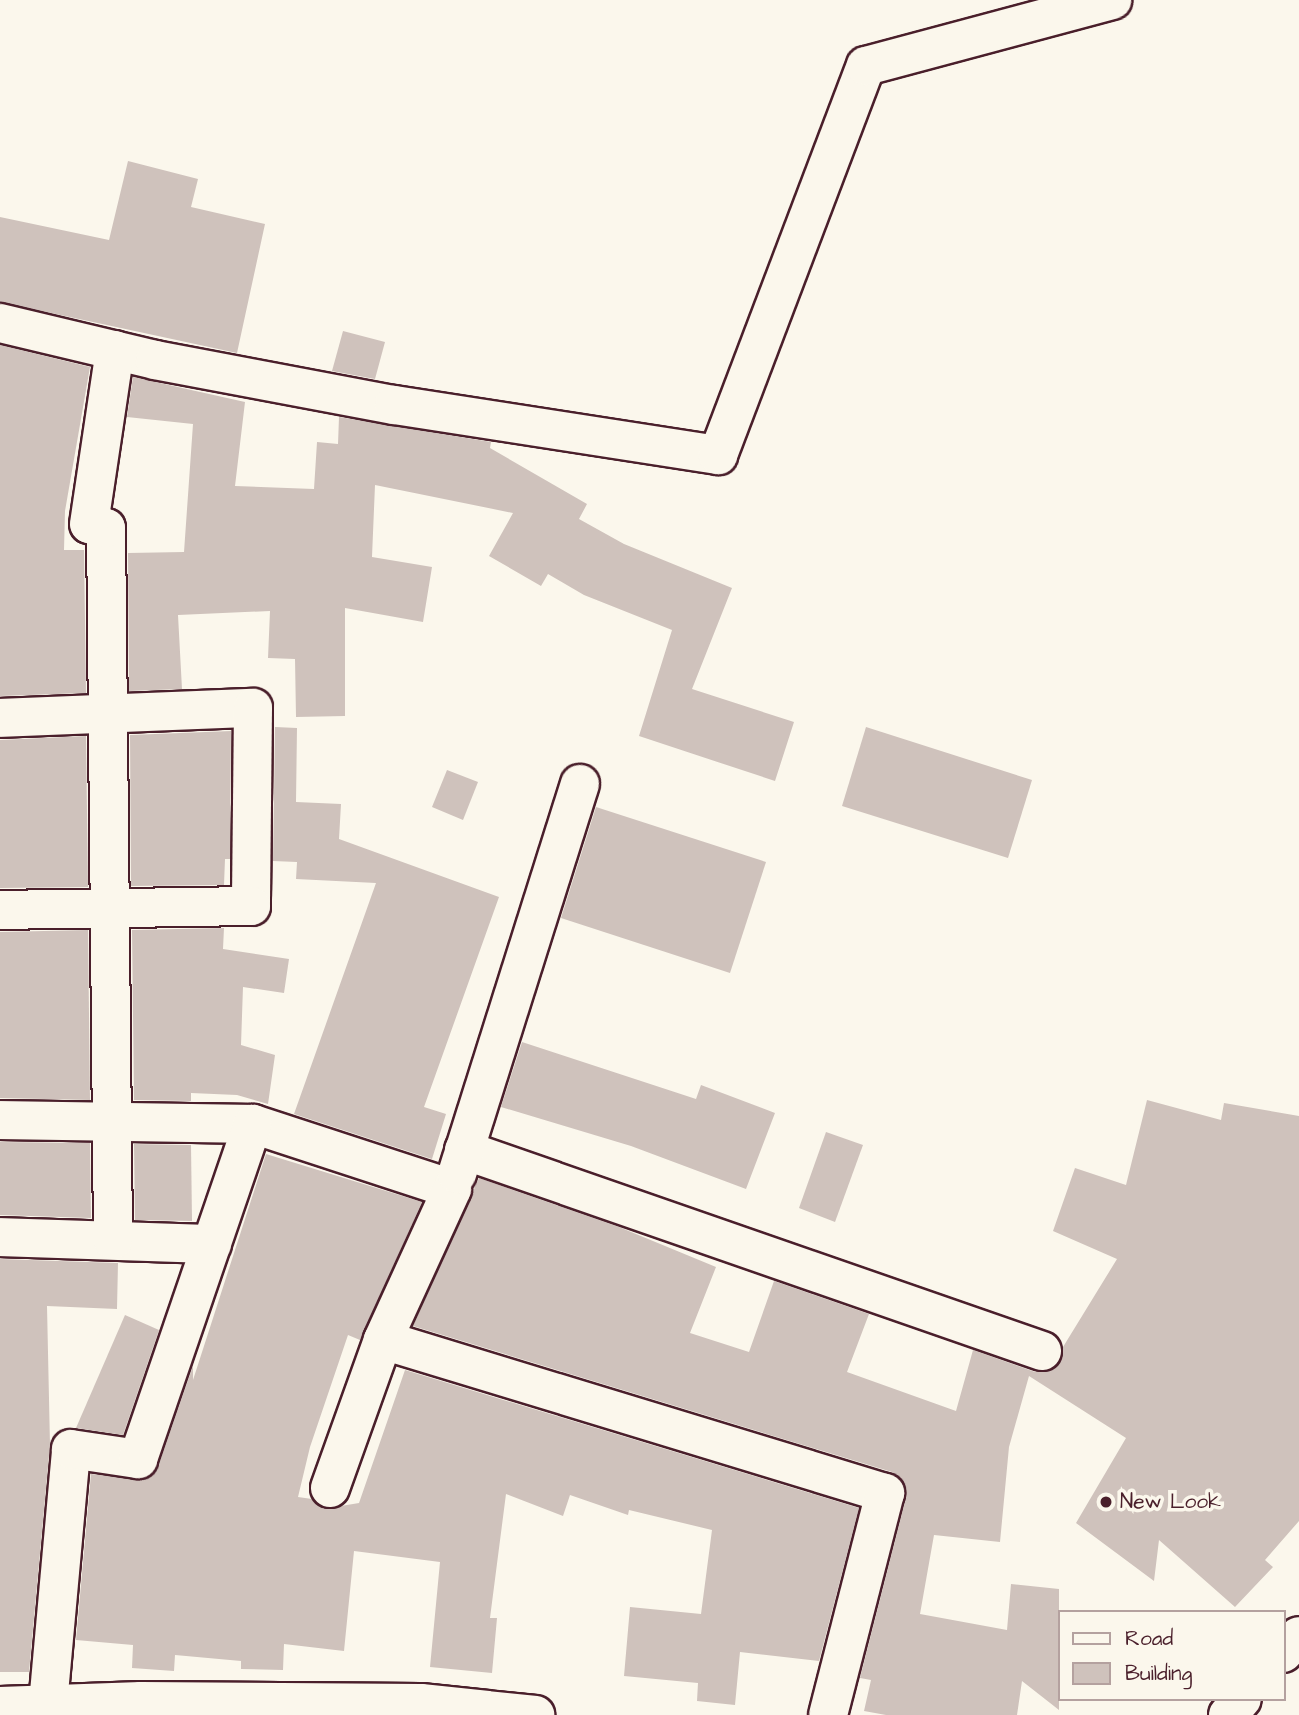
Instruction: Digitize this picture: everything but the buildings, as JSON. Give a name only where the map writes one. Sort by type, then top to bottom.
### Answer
[{"type":"main road","points":[[0,323],[115,350],[394,405],[718,455],[866,66],[1112,0]]},
{"type":"main road","points":[[113,1240],[112,908],[106,528],[89,524],[115,350]]},
{"type":"main road","points":[[0,718],[107,716],[253,708],[251,906],[0,911]]},
{"type":"main road","points":[[330,1488],[383,1340],[452,1189],[580,784]]},
{"type":"main road","points":[[0,1121],[253,1124],[452,1189]]},
{"type":"main road","points":[[51,1710],[71,1449],[138,1460],[253,1124]]},
{"type":"main road","points":[[464,1150],[1042,1351]]},
{"type":"main road","points":[[0,1237],[212,1244]]},
{"type":"main road","points":[[383,1340],[885,1493],[828,1715]]},
{"type":"main road","points":[[1285,1651],[1299,1636]]},
{"type":"main road","points":[[0,1706],[51,1710],[141,1700],[422,1703],[534,1715]]},
{"type":"main road","points":[[1228,1715],[1240,1701]]},
{"type":"place","name":"New Look","points":[[1106,1502]]}]
